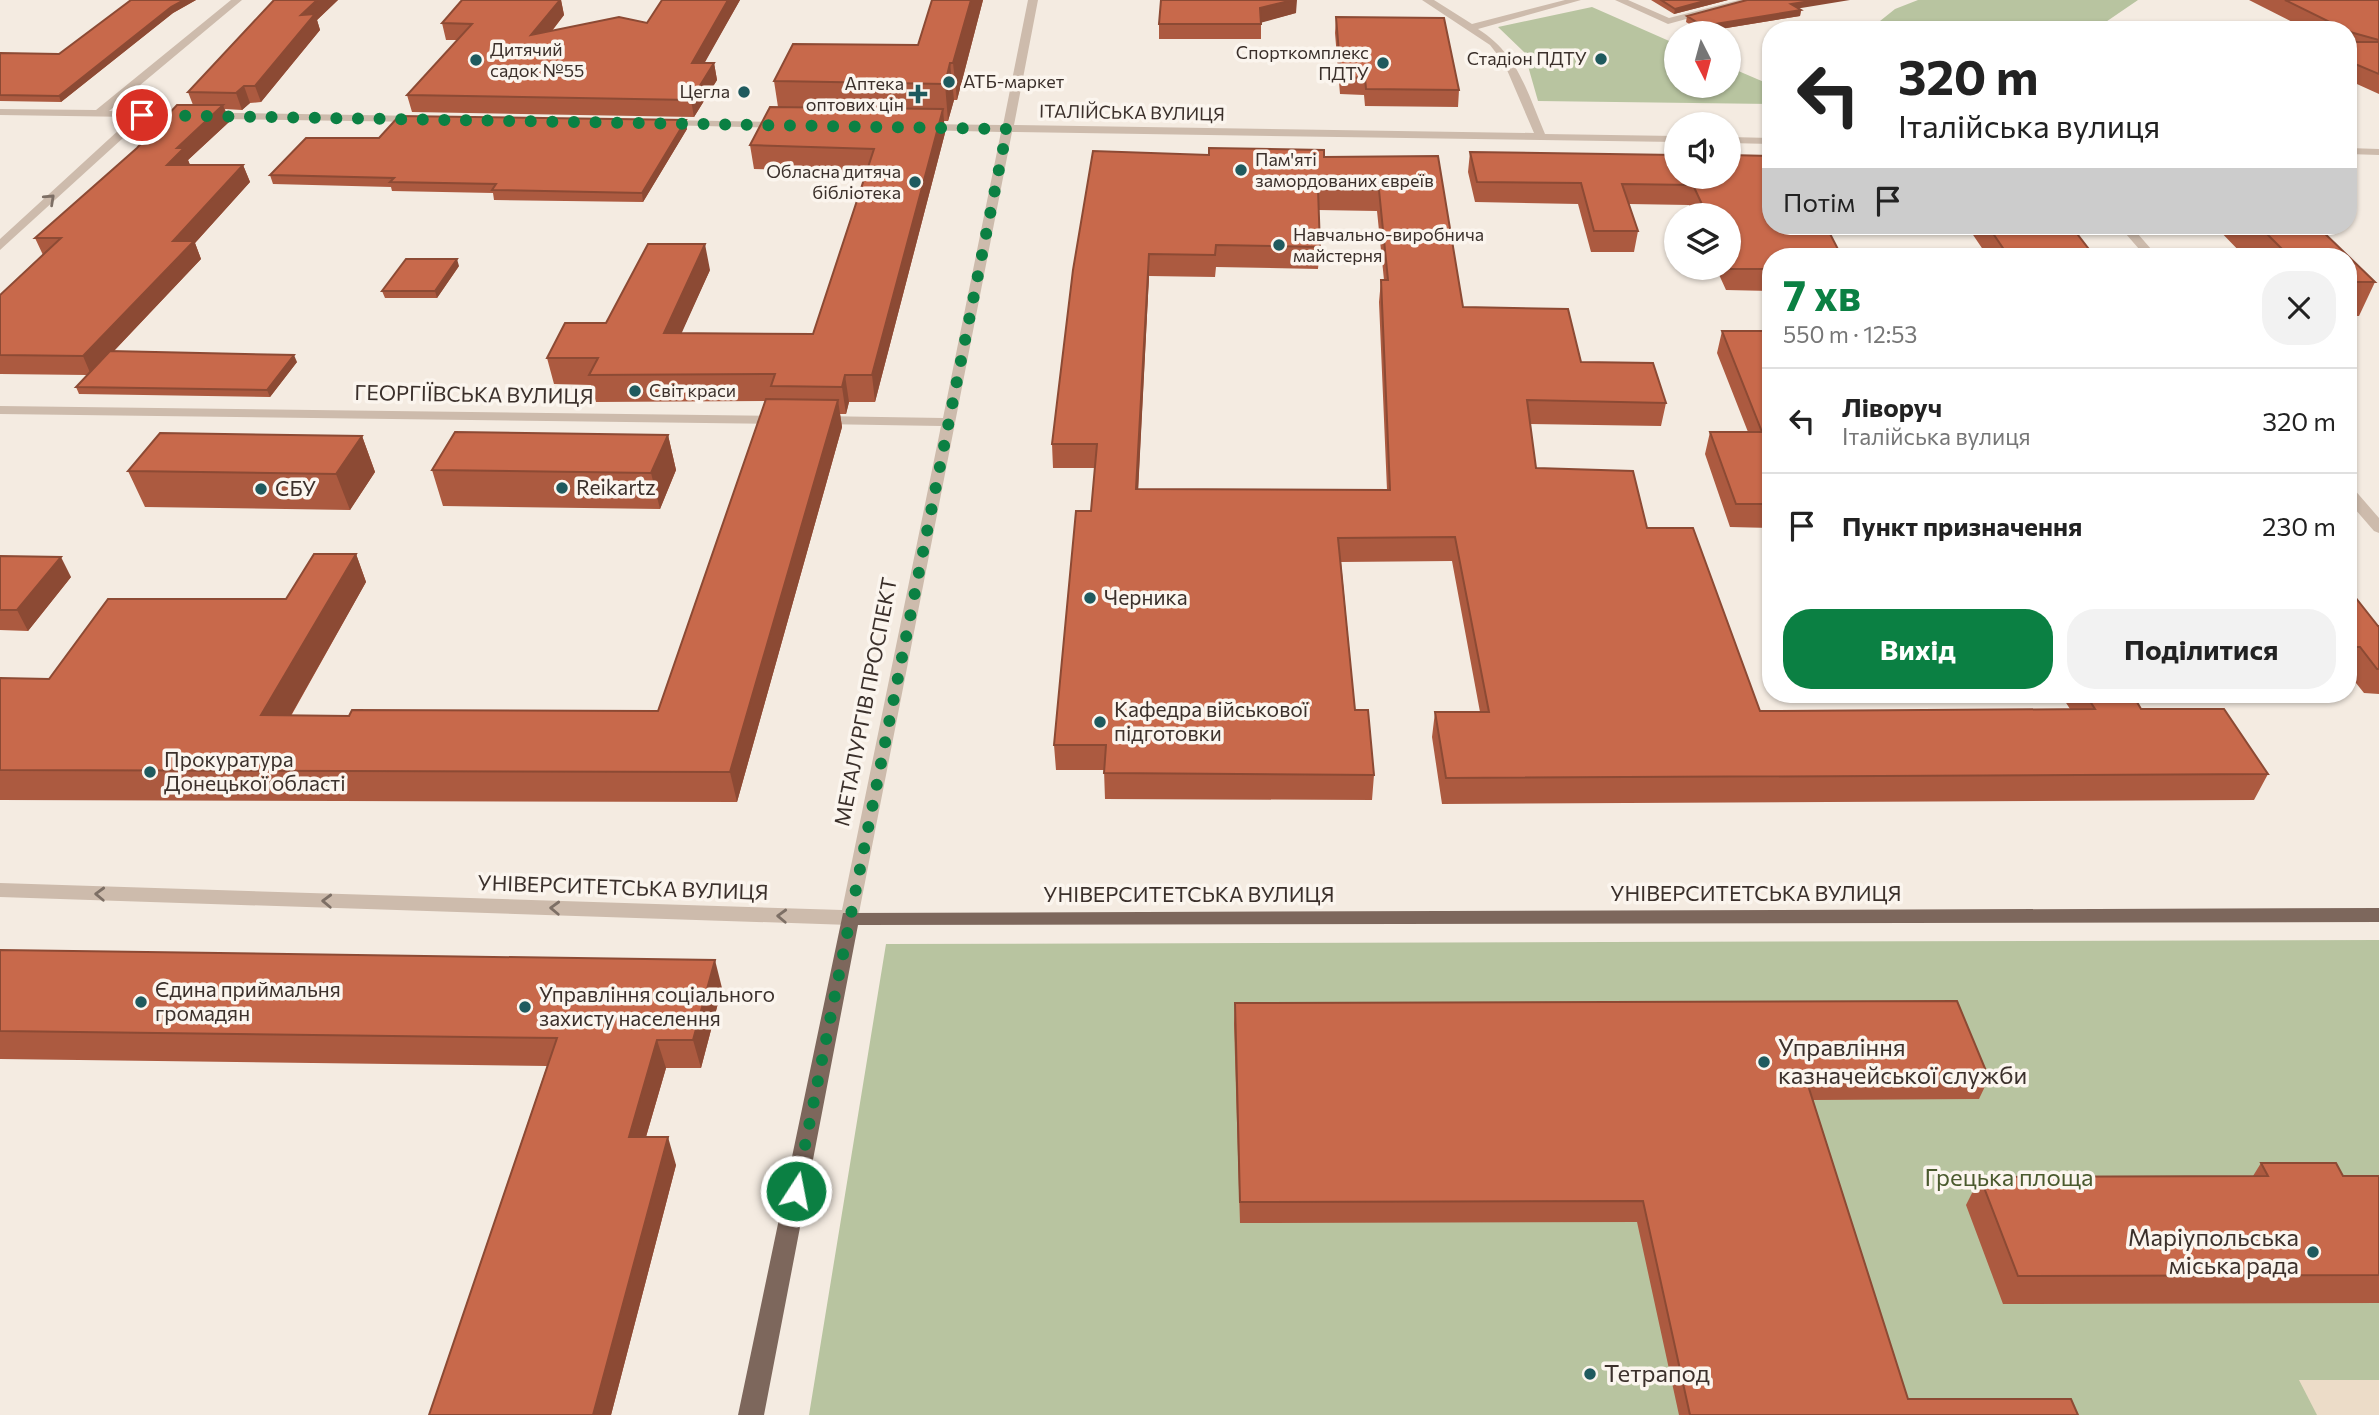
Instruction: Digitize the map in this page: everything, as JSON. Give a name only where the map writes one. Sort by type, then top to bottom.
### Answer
[{"type":"main road","name":"УНІВЕРСИТЕТСЬКА ВУЛИЦЯ","points":[[850,918],[2379,915]]},
{"type":"main road","name":"МЕТАЛУРГІВ ПРОСПЕКТ","points":[[751,1415],[850,918]]},
{"type":"street","points":[[97,114],[237,0]]},
{"type":"street","name":"МЕТАЛУРГІВ ПРОСПЕКТ","points":[[850,918],[1032,0]]},
{"type":"street","points":[[1427,0],[1473,27],[1494,43],[1509,62],[1541,137]]},
{"type":"street","points":[[1473,27],[1576,0]]},
{"type":"street","points":[[1620,0],[1668,21],[1751,0]]},
{"type":"street","points":[[0,112],[427,119]]},
{"type":"street","points":[[0,246],[142,115]]},
{"type":"street","points":[[649,123],[797,125]]},
{"type":"street","name":"ІТАЛІЙСЬКА ВУЛИЦЯ","points":[[903,127],[1664,139]]},
{"type":"street","points":[[1741,140],[1762,141]]},
{"type":"street","points":[[2357,151],[2379,152]]},
{"type":"street","name":"ГЕОРГІЇВСЬКА ВУЛИЦЯ","points":[[0,410],[948,422]]},
{"type":"street","points":[[2357,502],[2379,528]]},
{"type":"street","name":"УНІВЕРСИТЕТСЬКА ВУЛИЦЯ","points":[[0,890],[850,918]]},
{"type":"green space","points":[[1918,0],[2138,0],[2107,21],[1880,21],[1895,9]]},
{"type":"green space","name":"Стадіон ПДТУ","points":[[1592,7],[1664,39],[1664,98],[1741,98],[1741,72],[1762,81],[1762,104],[1538,101],[1524,52],[1498,27]]},
{"type":"green space","name":"Грецька площа","points":[[2379,940],[2379,1415],[809,1415],[886,944]]},
{"type":"shaded area","points":[[2299,1380],[2379,1380],[2379,1415],[2317,1415]]},
{"type":"building","points":[[131,0],[184,0],[171,7],[59,96],[0,95],[0,53],[59,54]]},
{"type":"building","points":[[274,0],[317,0],[301,15],[315,14],[255,86],[244,86],[236,93],[188,92]]},
{"type":"building","points":[[462,0],[560,0],[531,35],[619,17],[647,23],[662,0],[728,0],[692,63],[714,63],[691,100],[407,95],[472,24],[442,23]]},
{"type":"building","points":[[932,0],[971,0],[945,84],[774,81],[793,44],[918,45]]},
{"type":"building","points":[[1161,0],[1293,0],[1260,8],[1261,24],[1159,24]]},
{"type":"building","points":[[1661,0],[1708,0],[1675,9]]},
{"type":"building","points":[[1747,0],[1817,0],[1791,4],[1801,10],[1734,21],[1695,21],[1687,16]]},
{"type":"building","points":[[2285,0],[2379,0],[2379,40],[2357,34],[2357,21],[2328,21]]},
{"type":"building","points":[[1336,17],[1444,18],[1459,90],[1366,89],[1365,78],[1341,77]]},
{"type":"building","points":[[2357,42],[2379,42],[2379,74],[2357,65]]},
{"type":"building","points":[[177,105],[223,105],[177,148],[184,148],[167,165],[243,165],[173,241],[194,241],[83,356],[0,355],[0,295],[61,238],[35,238],[137,148]]},
{"type":"building","points":[[770,107],[943,109],[872,375],[845,375],[842,387],[771,386],[775,374],[589,375],[598,358],[547,358],[565,323],[606,323],[648,244],[705,244],[664,333],[813,334],[874,149],[750,145]]},
{"type":"building","points":[[399,116],[686,120],[642,193],[492,190],[496,184],[390,182],[394,178],[270,175],[306,138],[379,138]]},
{"type":"building","points":[[1209,148],[1324,150],[1324,157],[1438,156],[1463,307],[1568,309],[1581,362],[1653,363],[1666,403],[1527,400],[1536,468],[1633,471],[1647,528],[1693,528],[1760,711],[2095,709],[2091,703],[2138,703],[2141,709],[2224,709],[2268,774],[1446,778],[1435,712],[1489,712],[1455,537],[1338,538],[1355,710],[1368,710],[1374,775],[1104,773],[1106,745],[1054,745],[1076,511],[1091,511],[1097,444],[1052,444],[1073,270],[1093,151],[1209,155]],"holes":[[[1318,189],[1379,190],[1388,280],[1381,280],[1390,490],[1136,489],[1149,254],[1215,255],[1216,245],[1320,247]]]},
{"type":"building","points":[[1470,152],[1664,155],[1664,185],[1622,184],[1638,231],[1594,231],[1581,183],[1477,182]]},
{"type":"building","points":[[1741,155],[1762,156],[1762,235],[1831,235],[1837,248],[1762,248],[1762,269],[1741,269],[1741,203],[1701,203],[1695,189],[1741,189]]},
{"type":"building","points":[[1994,235],[2078,235],[2088,248],[2003,248]]},
{"type":"building","points":[[2268,235],[2326,235],[2340,248],[2281,248]]},
{"type":"building","points":[[406,259],[457,259],[435,291],[382,291]]},
{"type":"building","points":[[2357,265],[2375,282],[2357,282]]},
{"type":"building","points":[[1722,331],[1762,331],[1762,432]]},
{"type":"building","points":[[110,351],[294,355],[267,390],[76,387]]},
{"type":"building","points":[[766,399],[838,400],[730,772],[0,770],[0,678],[49,679],[108,599],[286,599],[314,554],[356,554],[261,715],[349,716],[352,710],[658,711]]},
{"type":"building","points":[[455,432],[668,435],[651,473],[432,470]]},
{"type":"building","points":[[1710,432],[1762,432],[1762,504],[1736,504]]},
{"type":"building","points":[[160,433],[362,436],[336,474],[128,471]]},
{"type":"building","points":[[0,556],[61,557],[17,610],[0,610]]},
{"type":"building","points":[[2357,599],[2379,626],[2379,669],[2360,647],[2357,647]]},
{"type":"building","points":[[0,950],[715,960],[693,1040],[657,1040],[629,1137],[668,1137],[593,1415],[429,1415],[557,1038],[0,1031]]},
{"type":"building","points":[[1957,1001],[1989,1078],[1806,1079],[1908,1399],[2071,1399],[2078,1415],[1690,1415],[1643,1201],[1240,1202],[1235,1003]]},
{"type":"building","points":[[2261,1163],[2336,1163],[2343,1176],[2379,1176],[2379,1275],[2018,1276],[1980,1177],[2268,1176]]},
{"type":"place","name":"Стадіон ПДТУ","points":[[1601,59]]},
{"type":"place","name":"Дитячий садок №55","points":[[476,60]]},
{"type":"place","name":"Спорткомплекс ПДТУ","points":[[1383,63]]},
{"type":"place","name":"АТБ-маркет","points":[[949,82]]},
{"type":"place","name":"Цегла","points":[[744,92]]},
{"type":"place","name":"Аптека оптових цін","points":[[918,94]]},
{"type":"place","name":"Пам'яті замордованих євреїв","points":[[1241,170]]},
{"type":"place","name":"Обласна дитяча бібліотека","points":[[915,182]]},
{"type":"place","name":"Навчально-виробнича майстерня","points":[[1279,245]]},
{"type":"place","name":"Свiт краси","points":[[635,391]]},
{"type":"place","name":"Reikartz","points":[[562,488]]},
{"type":"place","name":"СБУ","points":[[261,489]]},
{"type":"place","name":"Черника","points":[[1090,598]]},
{"type":"place","name":"Кафедра військової підготовки","points":[[1100,722]]},
{"type":"place","name":"Прокуратура Донецької області","points":[[150,772]]},
{"type":"place","name":"Єдина приймальня громадян","points":[[141,1002]]},
{"type":"place","name":"Управління соціального захисту населення","points":[[525,1007]]},
{"type":"place","name":"Управління казначейської служби","points":[[1764,1062]]},
{"type":"place","name":"Маріупольська міська рада","points":[[2313,1252]]},
{"type":"place","name":"Тетрапод","points":[[1590,1374]]},
{"type":"route","points":[[142,115],[1007,129],[796,1191]]}]
